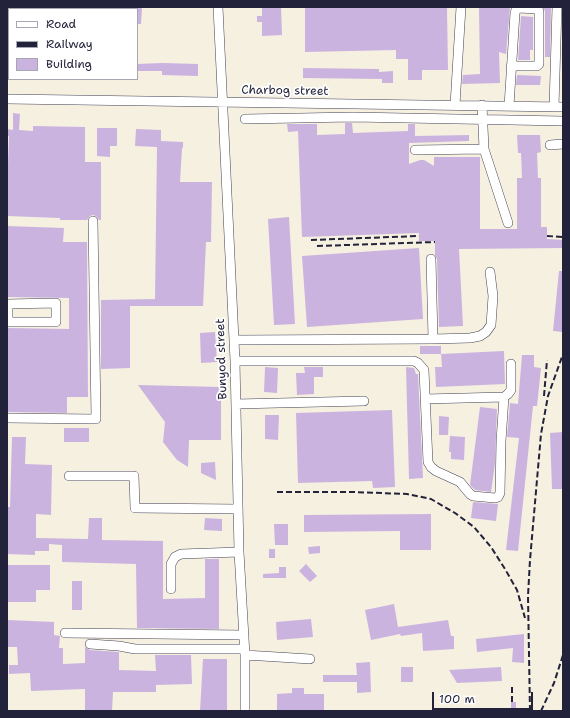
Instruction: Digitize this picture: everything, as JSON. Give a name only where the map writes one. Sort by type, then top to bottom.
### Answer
[{"type":"street","name":"Bunyod street","points":[[218,7],[235,361],[239,552],[245,652],[245,711]]},
{"type":"street","points":[[455,105],[461,7]]},
{"type":"street","points":[[557,7],[559,107]]},
{"type":"street","points":[[509,106],[511,66],[515,13],[519,8],[537,9],[539,11],[539,64],[536,66],[511,66]]},
{"type":"street","name":"Charbog street","points":[[7,99],[559,107]]},
{"type":"street","points":[[482,105],[484,149],[508,223]]},
{"type":"street","points":[[245,119],[353,117],[563,121]]},
{"type":"street","points":[[550,145],[563,144]]},
{"type":"street","points":[[415,150],[484,149]]},
{"type":"street","points":[[7,418],[96,419],[93,221]]},
{"type":"street","points":[[431,259],[433,339]]},
{"type":"street","points":[[234,340],[433,339],[470,338],[480,336],[486,332],[491,325],[493,296],[490,272]]},
{"type":"street","points":[[56,303],[56,322],[8,322],[8,304],[56,303]]},
{"type":"street","points":[[235,361],[414,361],[418,363],[424,370],[428,462],[436,471],[460,482],[473,496],[495,498],[498,497],[500,493],[504,396]]},
{"type":"street","points":[[425,399],[504,396],[511,390],[511,364]]},
{"type":"street","points":[[236,404],[364,401]]},
{"type":"street","points":[[69,476],[134,476],[135,508],[238,509]]},
{"type":"street","points":[[171,590],[170,564],[175,557],[181,554],[239,552]]},
{"type":"street","points":[[65,633],[244,635]]},
{"type":"street","points":[[90,644],[119,646],[135,649],[245,652],[310,659]]},
{"type":"building","points":[[142,7],[141,24],[138,24],[137,8]]},
{"type":"building","points":[[262,7],[281,7],[282,35],[262,36],[262,22],[257,22],[257,16],[262,16]]},
{"type":"building","points":[[305,7],[447,7],[448,70],[422,70],[422,80],[408,80],[408,59],[396,59],[396,50],[305,52]]},
{"type":"building","points":[[479,7],[510,7],[506,54],[499,52],[500,83],[462,84],[463,75],[480,74]]},
{"type":"building","points":[[543,7],[551,7],[550,57],[545,57],[545,11]]},
{"type":"building","points":[[521,16],[533,17],[533,50],[530,50],[530,60],[518,60]]},
{"type":"building","points":[[138,64],[198,64],[198,76],[162,75],[162,71],[138,71]]},
{"type":"building","points":[[303,68],[379,69],[379,72],[393,71],[393,83],[382,83],[382,79],[303,78]]},
{"type":"building","points":[[517,75],[541,76],[540,85],[516,85]]},
{"type":"building","points":[[13,113],[20,114],[19,130],[33,131],[33,126],[85,127],[85,162],[101,162],[101,220],[93,215],[87,220],[60,220],[60,218],[7,216],[7,164],[9,136],[7,136],[7,129],[13,130]]},
{"type":"building","points":[[345,123],[352,123],[353,133],[408,131],[408,124],[415,124],[415,136],[469,135],[469,141],[409,143],[409,164],[424,160],[434,166],[434,157],[480,157],[480,229],[517,229],[517,178],[522,178],[521,153],[518,153],[517,135],[540,135],[541,152],[537,153],[538,178],[541,178],[541,227],[547,227],[547,239],[563,240],[563,248],[459,249],[463,326],[439,327],[435,241],[419,241],[419,233],[302,237],[298,131],[288,132],[287,124],[317,124],[317,135],[345,134]]},
{"type":"building","points":[[97,128],[117,128],[117,146],[110,146],[110,157],[97,156]]},
{"type":"building","points":[[136,129],[161,130],[161,141],[183,142],[180,182],[212,182],[211,242],[206,242],[203,306],[130,306],[130,368],[101,369],[101,300],[155,299],[157,147],[135,146]]},
{"type":"building","points":[[289,217],[295,324],[274,325],[268,219]]},
{"type":"building","points":[[7,226],[64,228],[63,242],[87,242],[88,397],[67,397],[67,413],[7,412],[7,328],[69,329],[69,298],[7,297]]},
{"type":"building","points":[[419,248],[423,319],[307,327],[302,256]]},
{"type":"building","points":[[559,271],[563,271],[563,332],[553,331]]},
{"type":"building","points":[[215,332],[217,362],[201,363],[200,333]]},
{"type":"building","points":[[420,346],[441,346],[441,354],[420,354]]},
{"type":"building","points":[[504,351],[505,384],[436,387],[435,367],[442,367],[441,354]]},
{"type":"building","points":[[522,355],[534,355],[534,367],[541,368],[537,406],[533,406],[518,551],[506,550],[519,438],[507,437],[510,403],[518,404]]},
{"type":"building","points":[[265,367],[278,368],[277,393],[264,392]]},
{"type":"building","points":[[304,367],[323,367],[323,377],[314,377],[314,394],[297,395],[296,373],[305,373]]},
{"type":"building","points":[[406,367],[414,368],[416,374],[418,374],[423,478],[409,479]]},
{"type":"building","points":[[138,385],[221,387],[221,440],[189,440],[188,467],[177,460],[163,442],[165,422]]},
{"type":"building","points":[[480,407],[497,409],[495,463],[491,492],[475,490],[470,485]]},
{"type":"building","points":[[392,410],[395,487],[373,488],[372,481],[298,483],[296,413]]},
{"type":"building","points":[[265,415],[279,415],[278,440],[265,439]]},
{"type":"building","points":[[439,416],[449,417],[448,435],[439,435]]},
{"type":"building","points":[[64,428],[89,428],[89,442],[64,442]]},
{"type":"building","points":[[563,432],[563,489],[552,489],[550,433]]},
{"type":"building","points":[[450,436],[465,437],[464,460],[451,459],[451,452],[449,452]]},
{"type":"building","points":[[12,437],[26,437],[25,464],[52,465],[51,515],[36,514],[36,538],[88,539],[89,518],[102,518],[102,540],[163,541],[163,599],[205,598],[205,559],[219,559],[219,629],[137,628],[136,564],[62,562],[62,545],[49,544],[49,551],[35,551],[35,555],[7,554],[7,507],[10,507]]},
{"type":"building","points":[[215,462],[216,480],[201,473],[201,463]]},
{"type":"building","points":[[473,502],[498,504],[496,521],[471,518]]},
{"type":"building","points":[[431,514],[431,550],[400,550],[400,531],[304,532],[304,515]]},
{"type":"building","points":[[205,518],[222,519],[222,531],[204,530]]},
{"type":"building","points":[[274,524],[288,524],[288,545],[275,545]]},
{"type":"building","points":[[320,546],[320,553],[309,554],[308,547]]},
{"type":"building","points":[[269,549],[275,549],[275,558],[269,558]]},
{"type":"building","points":[[306,564],[317,576],[310,582],[299,571]]},
{"type":"building","points":[[7,565],[50,565],[50,590],[36,590],[36,602],[7,602]]},
{"type":"building","points":[[279,567],[286,567],[286,578],[263,578],[263,574],[279,573]]},
{"type":"building","points":[[72,581],[82,581],[82,610],[72,610]]},
{"type":"building","points":[[394,604],[398,627],[448,620],[451,636],[454,636],[454,649],[423,651],[422,633],[401,636],[400,634],[371,640],[365,610]]},
{"type":"building","points":[[311,619],[313,637],[277,640],[276,622]]},
{"type":"building","points":[[7,620],[54,622],[54,635],[60,636],[59,648],[63,648],[63,664],[85,663],[85,647],[90,650],[119,652],[119,670],[156,671],[155,655],[191,655],[192,684],[156,685],[156,692],[113,692],[112,711],[85,711],[85,689],[31,691],[30,673],[9,674],[9,665],[18,665],[17,647],[7,647]]},
{"type":"building","points":[[524,634],[524,663],[512,662],[513,648],[477,652],[476,639]]},
{"type":"building","points":[[203,659],[227,659],[227,711],[200,711]]},
{"type":"building","points":[[370,662],[371,692],[357,693],[357,682],[323,682],[323,675],[357,675],[356,663]]},
{"type":"building","points":[[401,667],[413,667],[413,682],[401,682]]},
{"type":"building","points":[[501,667],[502,681],[457,683],[449,670]]},
{"type":"building","points":[[292,688],[304,688],[304,694],[324,694],[324,711],[277,711],[277,694],[292,693]]},
{"type":"building","points":[[511,702],[516,702],[516,711],[511,711]]},
{"type":"railway","points":[[311,240],[419,236]]},
{"type":"railway","points":[[547,236],[563,237]]},
{"type":"railway","points":[[317,246],[435,242]]},
{"type":"railway","points":[[530,711],[528,596],[541,434],[548,396],[563,354]]},
{"type":"railway","points":[[544,396],[547,360]]},
{"type":"railway","points":[[277,492],[407,494],[431,499],[455,513],[474,527],[491,547],[517,590],[525,618]]},
{"type":"railway","points":[[541,711],[554,683],[563,655]]},
{"type":"railway","points":[[512,685],[512,702]]}]
